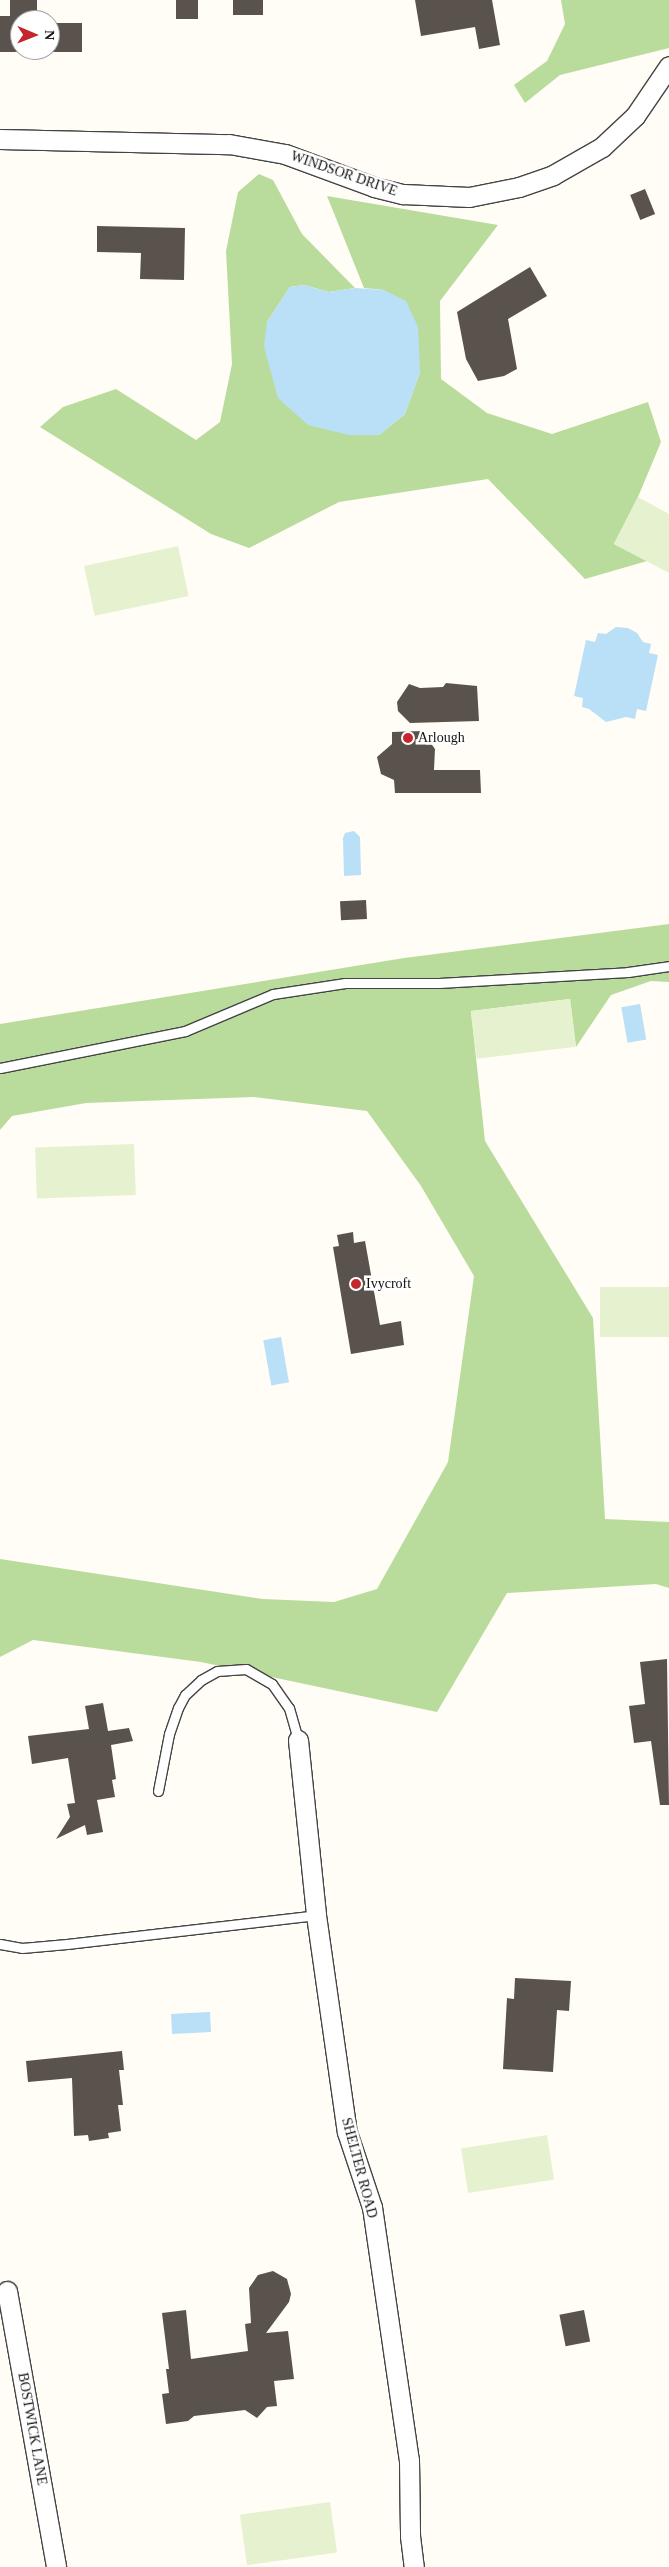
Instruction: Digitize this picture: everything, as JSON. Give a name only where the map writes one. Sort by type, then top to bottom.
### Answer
[{"type":"street","name":"WINDSOR DRIVE","points":[[0,139],[229,144],[285,154],[374,187],[403,194],[469,197],[519,187],[553,175],[602,147],[635,116],[669,66]]},
{"type":"street","name":"SHELTER ROAD","points":[[298,1740],[316,1915],[347,2132],[373,2217],[409,2460],[410,2536],[414,2567]]},
{"type":"street","name":"BOSTWICK LANE","points":[[7,2291],[56,2567]]},
{"type":"lane","points":[[0,1068],[185,1031],[273,994],[327,986],[439,983],[628,972],[669,966]]},
{"type":"lane","points":[[158,1790],[169,1734],[178,1708],[195,1685],[217,1671],[246,1669],[272,1684],[289,1708],[298,1740]]},
{"type":"lane","points":[[0,1944],[22,1948],[67,1944],[316,1915]]},
{"type":"green space","points":[[561,0],[669,0],[669,48],[560,75],[525,103],[514,85],[547,61],[565,24]]},
{"type":"green space","points":[[259,174],[273,180],[302,234],[355,288],[329,292],[304,285],[290,287],[267,322],[379,435],[405,414],[420,372],[384,290],[364,288],[327,196],[498,225],[440,301],[441,379],[487,413],[552,434],[648,402],[661,442],[638,497],[614,544],[647,561],[585,579],[488,479],[339,502],[249,548],[211,534],[40,427],[63,407],[116,389],[196,440],[220,422],[232,364],[226,251],[238,192]]},
{"type":"green space","points":[[638,497],[669,514],[669,573],[614,544]]},
{"type":"green space","points":[[178,546],[189,596],[95,616],[84,566]]},
{"type":"green space","points":[[669,924],[669,982],[651,981],[611,995],[576,1047],[570,999],[471,1011],[485,1141],[593,1318],[605,1519],[669,1522],[669,1588],[656,1584],[507,1593],[437,1712],[201,1662],[33,1640],[0,1657],[0,1559],[263,1599],[334,1602],[377,1589],[448,1462],[474,1276],[421,1186],[367,1111],[254,1097],[86,1103],[12,1116],[0,1130],[0,1024],[404,958]]},
{"type":"green space","points":[[570,999],[576,1047],[477,1059],[471,1011]]},
{"type":"green space","points":[[134,1144],[136,1195],[37,1198],[35,1147]]},
{"type":"green space","points":[[600,1287],[669,1287],[669,1337],[600,1337]]},
{"type":"green space","points":[[547,2135],[554,2179],[468,2193],[461,2149]]},
{"type":"green space","points":[[330,2502],[337,2553],[247,2565],[240,2515]]},
{"type":"water","points":[[304,285],[329,292],[355,288],[384,290],[406,301],[418,327],[420,372],[405,414],[379,435],[349,435],[308,425],[278,398],[264,347],[267,322],[290,287]]},
{"type":"water","points":[[616,627],[628,628],[637,633],[643,642],[651,644],[649,653],[658,655],[646,711],[637,709],[635,719],[626,717],[606,722],[589,709],[582,707],[583,698],[574,696],[586,640],[595,642],[598,633],[606,634]]},
{"type":"water","points":[[354,831],[360,837],[361,875],[344,876],[343,838],[345,833]]},
{"type":"water","points":[[640,1004],[646,1039],[628,1043],[621,1007]]},
{"type":"water","points":[[281,1337],[289,1382],[271,1385],[263,1340]]},
{"type":"water","points":[[210,2012],[211,2032],[172,2034],[171,2014]]},
{"type":"building","points":[[10,0],[37,0],[37,10],[10,10]]},
{"type":"building","points":[[176,0],[198,0],[198,19],[176,19]]},
{"type":"building","points":[[233,0],[263,0],[263,15],[233,15]]},
{"type":"building","points":[[415,0],[492,0],[500,45],[479,49],[475,27],[421,36]]},
{"type":"building","points":[[0,16],[10,16],[10,52],[0,52]]},
{"type":"building","points":[[60,23],[82,23],[82,52],[60,52]]},
{"type":"building","points":[[645,189],[655,214],[640,220],[630,195]]},
{"type":"building","points":[[97,226],[185,228],[184,280],[140,279],[141,253],[97,252]]},
{"type":"building","points":[[530,267],[547,296],[508,319],[517,369],[504,376],[478,381],[466,359],[457,312]]},
{"type":"building","points":[[446,683],[477,686],[479,721],[410,723],[398,711],[397,702],[409,684],[420,688],[443,687]]},
{"type":"building","points":[[422,731],[435,749],[434,770],[480,770],[481,793],[395,793],[394,780],[381,774],[377,757],[392,744],[392,732]]},
{"type":"building","points":[[366,900],[367,919],[341,920],[340,901]]},
{"type":"building","name":"Ivycroft","points":[[353,1232],[354,1243],[365,1241],[380,1325],[401,1321],[404,1345],[351,1354],[333,1247],[339,1246],[337,1235]]},
{"type":"building","points":[[667,1659],[669,1805],[660,1805],[651,1741],[634,1743],[629,1706],[645,1704],[640,1662]]},
{"type":"building","points":[[103,1703],[108,1731],[129,1728],[133,1741],[111,1745],[116,1779],[112,1780],[115,1797],[97,1800],[103,1832],[87,1835],[85,1825],[56,1839],[70,1817],[67,1804],[75,1803],[68,1758],[32,1764],[28,1736],[89,1729],[85,1706]]},
{"type":"building","points":[[515,1978],[571,1981],[569,2011],[557,2010],[553,2072],[503,2069],[507,1998],[514,1999]]},
{"type":"building","points":[[122,2051],[124,2070],[119,2070],[123,2105],[118,2105],[121,2131],[108,2133],[109,2138],[89,2141],[88,2135],[74,2136],[72,2078],[28,2082],[26,2061]]},
{"type":"building","points":[[273,2271],[287,2279],[291,2294],[289,2302],[266,2333],[288,2331],[294,2379],[274,2381],[277,2406],[267,2407],[257,2418],[245,2410],[194,2416],[188,2421],[166,2424],[162,2394],[169,2393],[166,2369],[169,2369],[162,2313],[186,2310],[191,2359],[248,2351],[245,2324],[251,2323],[249,2288],[258,2275]]},
{"type":"building","points":[[584,2310],[590,2341],[566,2346],[559,2315]]},
{"type":"place","name":"Arlough","points":[[408,738]]},
{"type":"place","name":"Ivycroft","points":[[356,1284]]}]
